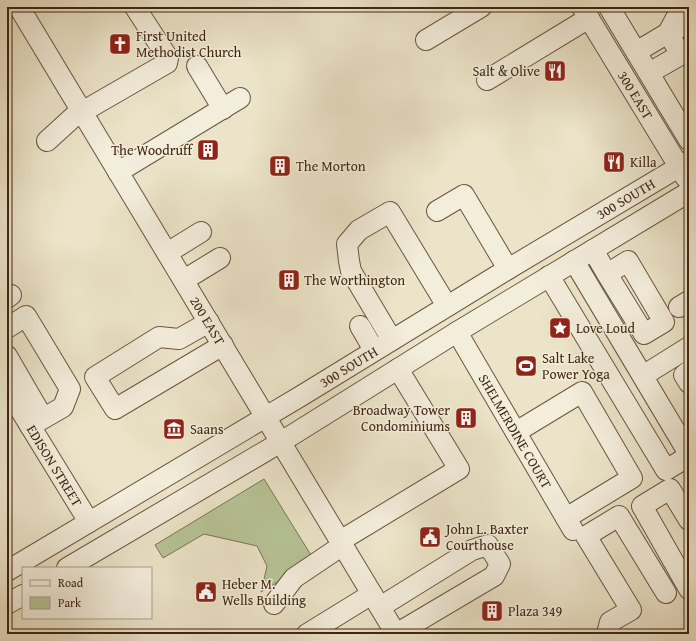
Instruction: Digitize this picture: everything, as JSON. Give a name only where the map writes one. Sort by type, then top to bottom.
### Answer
[{"type":"street","points":[[7,10],[12,7]]},
{"type":"street","name":"200 EAST","points":[[19,7],[396,634]]},
{"type":"street","points":[[46,141],[82,111],[167,63],[168,58],[135,7]]},
{"type":"street","points":[[426,40],[481,7]]},
{"type":"street","name":"300 EAST","points":[[609,7],[649,73],[683,116],[689,140]]},
{"type":"street","points":[[487,80],[586,12]]},
{"type":"street","name":"300 EAST","points":[[586,12],[686,171]]},
{"type":"street","points":[[636,52],[680,37]]},
{"type":"street","points":[[649,73],[680,37]]},
{"type":"street","points":[[197,66],[222,109]]},
{"type":"street","points":[[116,167],[240,98]]},
{"type":"street","points":[[116,167],[199,112]]},
{"type":"street","name":"300 SOUTH","points":[[7,571],[38,562],[88,522],[266,417],[508,269],[686,171]]},
{"type":"street","name":"300 SOUTH","points":[[69,567],[281,442],[457,332],[689,192]]},
{"type":"street","points":[[437,211],[464,195],[508,269]]},
{"type":"street","points":[[392,340],[351,271],[347,244],[359,230],[390,212],[446,306]]},
{"type":"street","points":[[167,253],[201,232]]},
{"type":"street","points":[[593,250],[607,274]]},
{"type":"street","points":[[184,280],[220,258]]},
{"type":"street","points":[[549,276],[666,470],[689,455],[574,261]]},
{"type":"street","points":[[7,328],[26,316],[70,389],[63,408],[37,422],[7,356]]},
{"type":"street","points":[[209,322],[179,339],[159,337],[95,377],[115,409],[223,345]]},
{"type":"street","points":[[360,326],[374,350]]},
{"type":"street","name":"SHELMERDINE COURT","points":[[457,332],[570,524],[632,478],[582,392],[516,432]]},
{"type":"street","points":[[649,372],[689,347]]},
{"type":"street","points":[[274,604],[294,578],[341,543],[459,469],[398,369]]},
{"type":"street","points":[[689,371],[684,374],[689,383]]},
{"type":"street","name":"EDISON STREET","points":[[7,389],[37,422],[88,522]]},
{"type":"street","points":[[689,520],[670,489],[642,506],[689,589]]},
{"type":"street","points":[[616,631],[610,622],[630,610],[586,536],[619,516],[666,593]]},
{"type":"street","points":[[307,634],[472,550],[488,546],[500,564],[494,576],[396,634]]},
{"type":"street","points":[[7,604],[22,596]]},
{"type":"street","points":[[416,634],[480,596]]},
{"type":"green space","points":[[264,479],[314,560],[261,592],[267,566],[257,546],[204,534],[163,558],[155,545]]},
{"type":"tunnel","points":[[676,18],[689,11]]},
{"type":"place","name":"First United Methodist Church","points":[[120,44]]},
{"type":"place","name":"Salt & Olive","points":[[555,71]]},
{"type":"place","name":"The Woodruff","points":[[208,150]]},
{"type":"place","name":"Killa","points":[[614,162]]},
{"type":"place","name":"The Morton","points":[[280,166]]},
{"type":"place","name":"The Worthington","points":[[289,280]]},
{"type":"place","name":"Love Loud","points":[[560,328]]},
{"type":"place","name":"Salt Lake Power Yoga","points":[[526,366]]},
{"type":"place","name":"Broadway Tower Condominiums","points":[[466,418]]},
{"type":"place","name":"Saans","points":[[174,429]]},
{"type":"place","name":"John L. Baxter Courthouse","points":[[430,537]]},
{"type":"place","name":"Heber M. Wells Building","points":[[206,592]]},
{"type":"place","name":"Plaza 349","points":[[492,611]]}]
